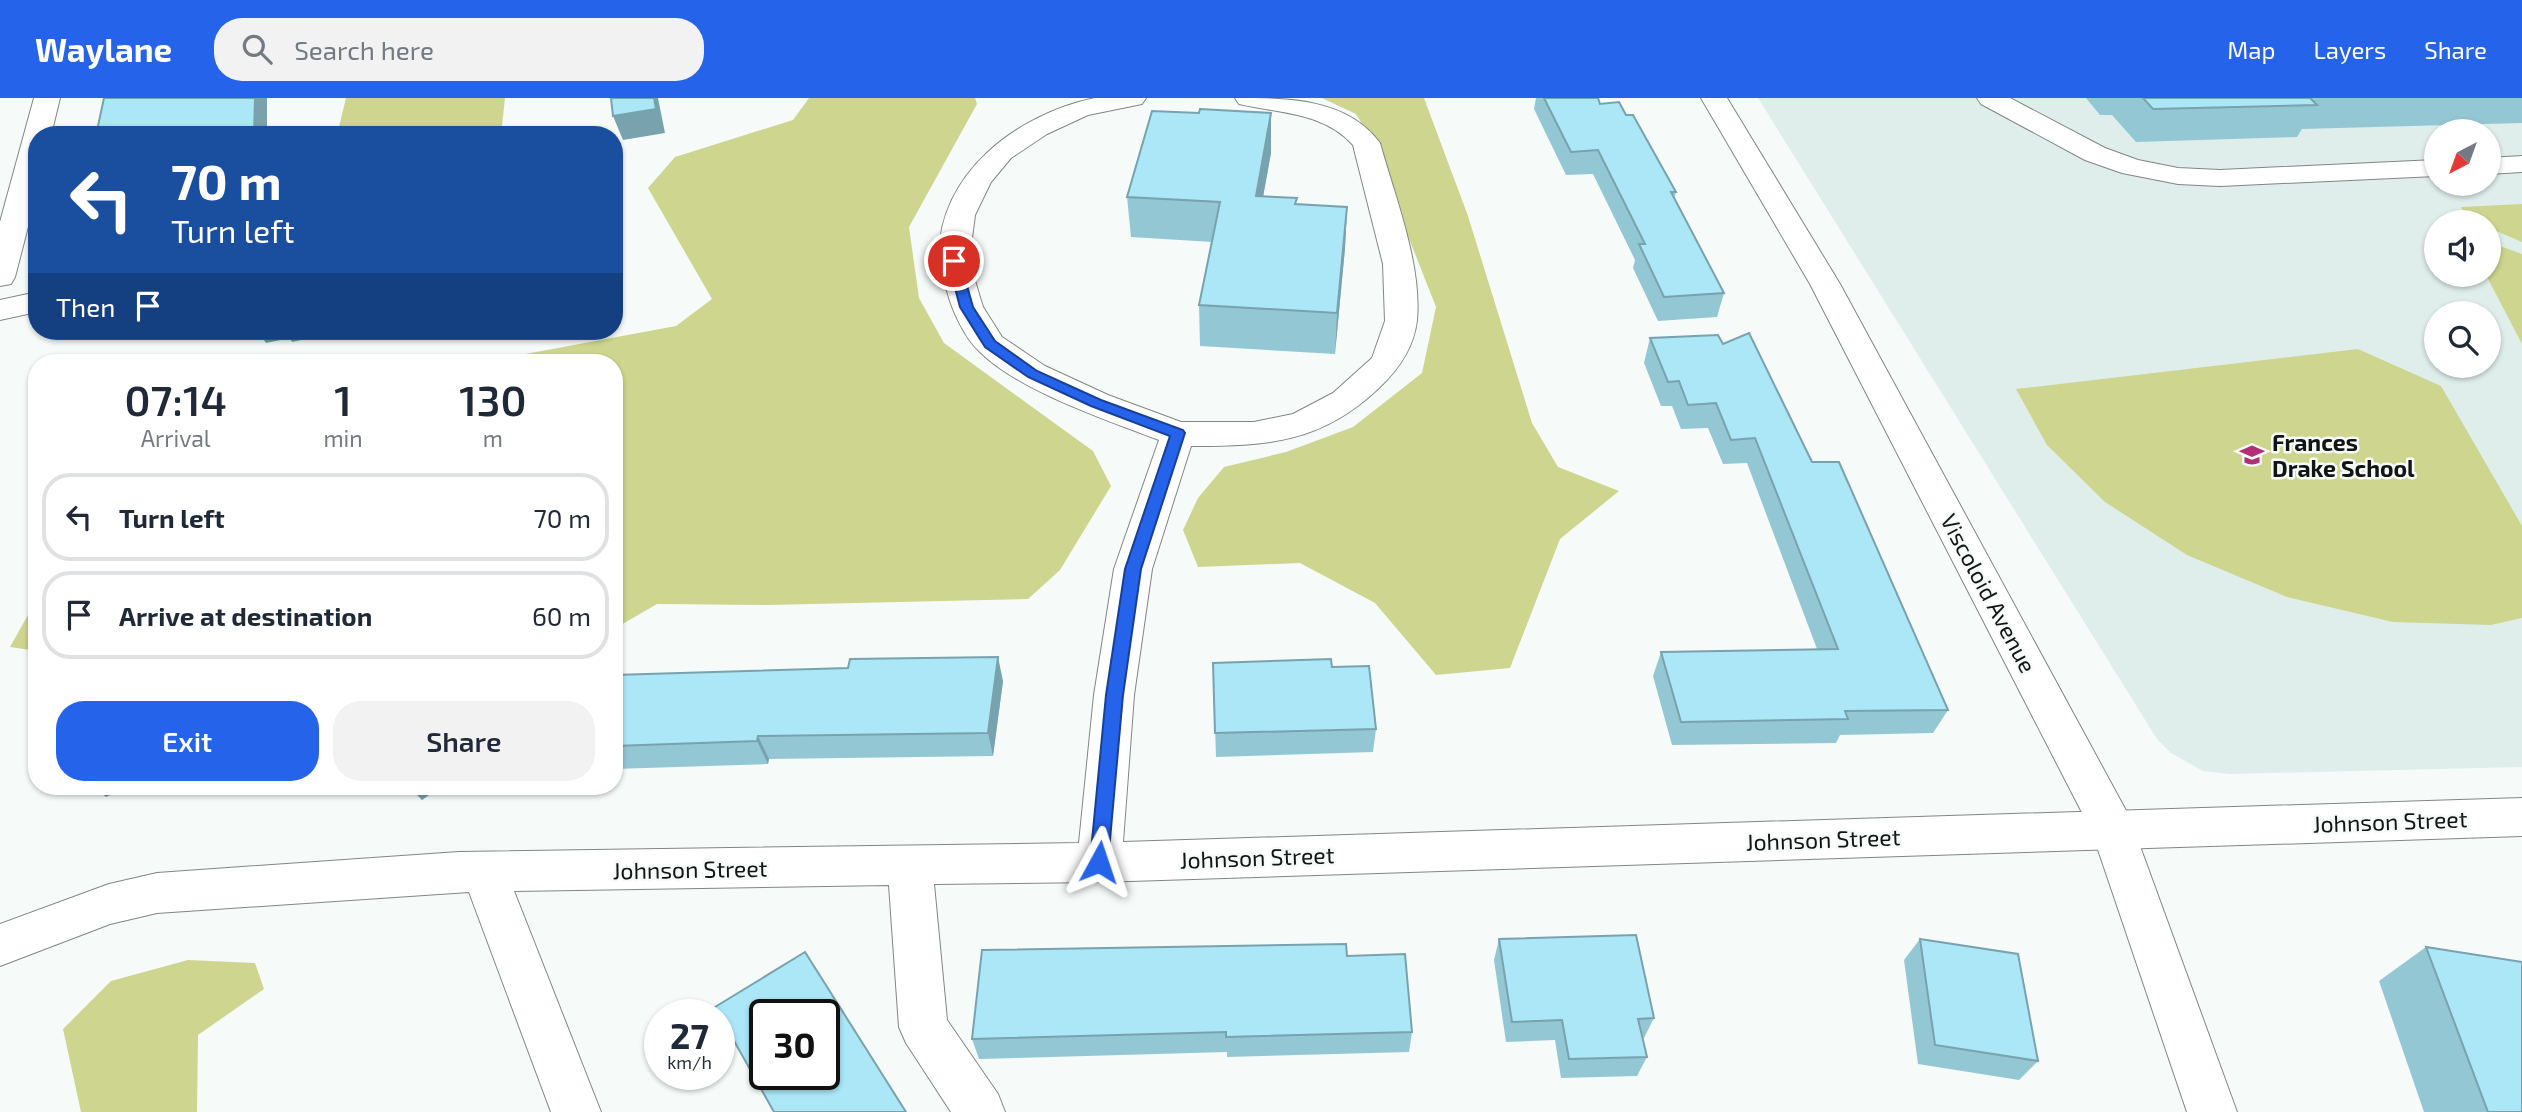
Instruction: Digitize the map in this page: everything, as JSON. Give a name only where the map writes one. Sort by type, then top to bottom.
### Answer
[{"type":"street","points":[[40,126],[47,98]]},
{"type":"street","points":[[1133,98],[1080,109],[1037,128],[1001,152],[978,179],[960,215],[954,261],[967,307],[990,344],[1033,374],[1096,403],[1178,433],[1254,434],[1302,424],[1345,401],[1387,362],[1401,321],[1398,264],[1366,143],[1351,126],[1318,111],[1248,98]]},
{"type":"street","name":"Viscoloid Avenue","points":[[1714,98],[1825,284],[2113,829],[2212,1112]]},
{"type":"street","points":[[1990,98],[2095,154],[2132,167],[2178,176],[2220,178],[2424,169]]},
{"type":"street","points":[[2501,165],[2522,164]]},
{"type":"street","points":[[0,277],[28,170]]},
{"type":"street","points":[[0,310],[28,304]]},
{"type":"street","points":[[1099,862],[1114,695],[1133,569],[1178,433]]},
{"type":"street","name":"Johnson Street","points":[[0,945],[109,904],[158,893],[484,872],[1099,862],[2522,817]]},
{"type":"street","points":[[910,866],[923,1027],[980,1112]]},
{"type":"street","points":[[484,872],[576,1112]]},
{"type":"shaded area","name":"Frances Drake School","points":[[1758,98],[2522,98],[2522,767],[2229,774],[2203,771],[2171,753],[2157,739]]},
{"type":"green space","points":[[346,98],[505,98],[502,126],[339,126]]},
{"type":"green space","points":[[809,98],[975,98],[977,104],[909,227],[919,298],[944,343],[1093,451],[1111,486],[1060,570],[1028,599],[769,605],[657,604],[623,624],[623,354],[525,354],[601,340],[623,340],[623,336],[676,326],[712,299],[648,188],[675,157],[793,120]]},
{"type":"green space","points":[[1322,98],[1424,98],[1468,216],[1532,423],[1558,467],[1619,491],[1560,539],[1510,668],[1436,675],[1375,603],[1300,563],[1198,567],[1183,530],[1198,498],[1224,467],[1286,452],[1353,427],[1422,373],[1436,307],[1367,132],[1356,114]]},
{"type":"green space","points":[[2522,204],[2522,242],[2501,233],[2501,210],[2463,210],[2461,207]]},
{"type":"green space","points":[[2501,246],[2522,254],[2522,344],[2492,287],[2501,287]]},
{"type":"green space","points":[[2358,349],[2441,386],[2522,526],[2522,618],[2491,625],[2393,622],[2287,597],[2187,555],[2105,502],[2047,445],[2016,389]]},
{"type":"green space","points":[[28,615],[28,650],[10,647]]},
{"type":"green space","points":[[188,960],[255,963],[264,989],[198,1035],[197,1112],[81,1112],[63,1029],[111,981]]},
{"type":"building","points":[[104,98],[255,98],[254,126],[98,126]]},
{"type":"building","points":[[611,98],[654,98],[656,109],[613,116]]},
{"type":"building","points":[[1544,98],[1598,98],[1600,104],[1619,102],[1626,115],[1633,115],[1676,192],[1671,192],[1724,293],[1664,297],[1639,244],[1645,244],[1598,150],[1571,152]]},
{"type":"building","points":[[2143,98],[2310,98],[2317,105],[2153,109]]},
{"type":"building","points":[[1200,109],[1271,113],[1256,196],[1297,198],[1295,204],[1347,207],[1337,313],[1199,305],[1220,202],[1127,197],[1152,111],[1199,113]]},
{"type":"building","points":[[1749,333],[1812,462],[1839,462],[1948,710],[1845,711],[1848,719],[1681,722],[1661,652],[1838,649],[1755,438],[1731,440],[1716,403],[1688,405],[1679,381],[1668,382],[1650,338],[1718,335],[1723,344]]},
{"type":"building","points":[[998,657],[988,733],[758,736],[757,741],[623,746],[623,675],[848,668],[850,659]]},
{"type":"building","points":[[1331,659],[1332,667],[1369,666],[1376,729],[1215,733],[1213,663]]},
{"type":"building","points":[[1636,935],[1654,1018],[1638,1019],[1647,1057],[1569,1059],[1562,1020],[1512,1022],[1499,939]]},
{"type":"building","points":[[1920,939],[2018,954],[2038,1061],[1935,1045]]},
{"type":"building","points":[[1346,944],[1347,956],[1405,954],[1412,1032],[1226,1037],[1226,1032],[972,1039],[982,950]]},
{"type":"building","points":[[2426,947],[2522,962],[2522,1112],[2488,1112]]},
{"type":"building","points":[[805,952],[835,999],[749,999],[749,1068],[735,1043],[735,999],[728,999]]},
{"type":"building","points":[[840,1007],[906,1112],[774,1112],[762,1090],[840,1090]]},
{"type":"place","name":"Frances Drake School","points":[[2252,455]]},
{"type":"route","points":[[954,261],[967,307],[990,344],[1033,374],[1096,403],[1178,433],[1133,569],[1114,695],[1099,862]]}]
